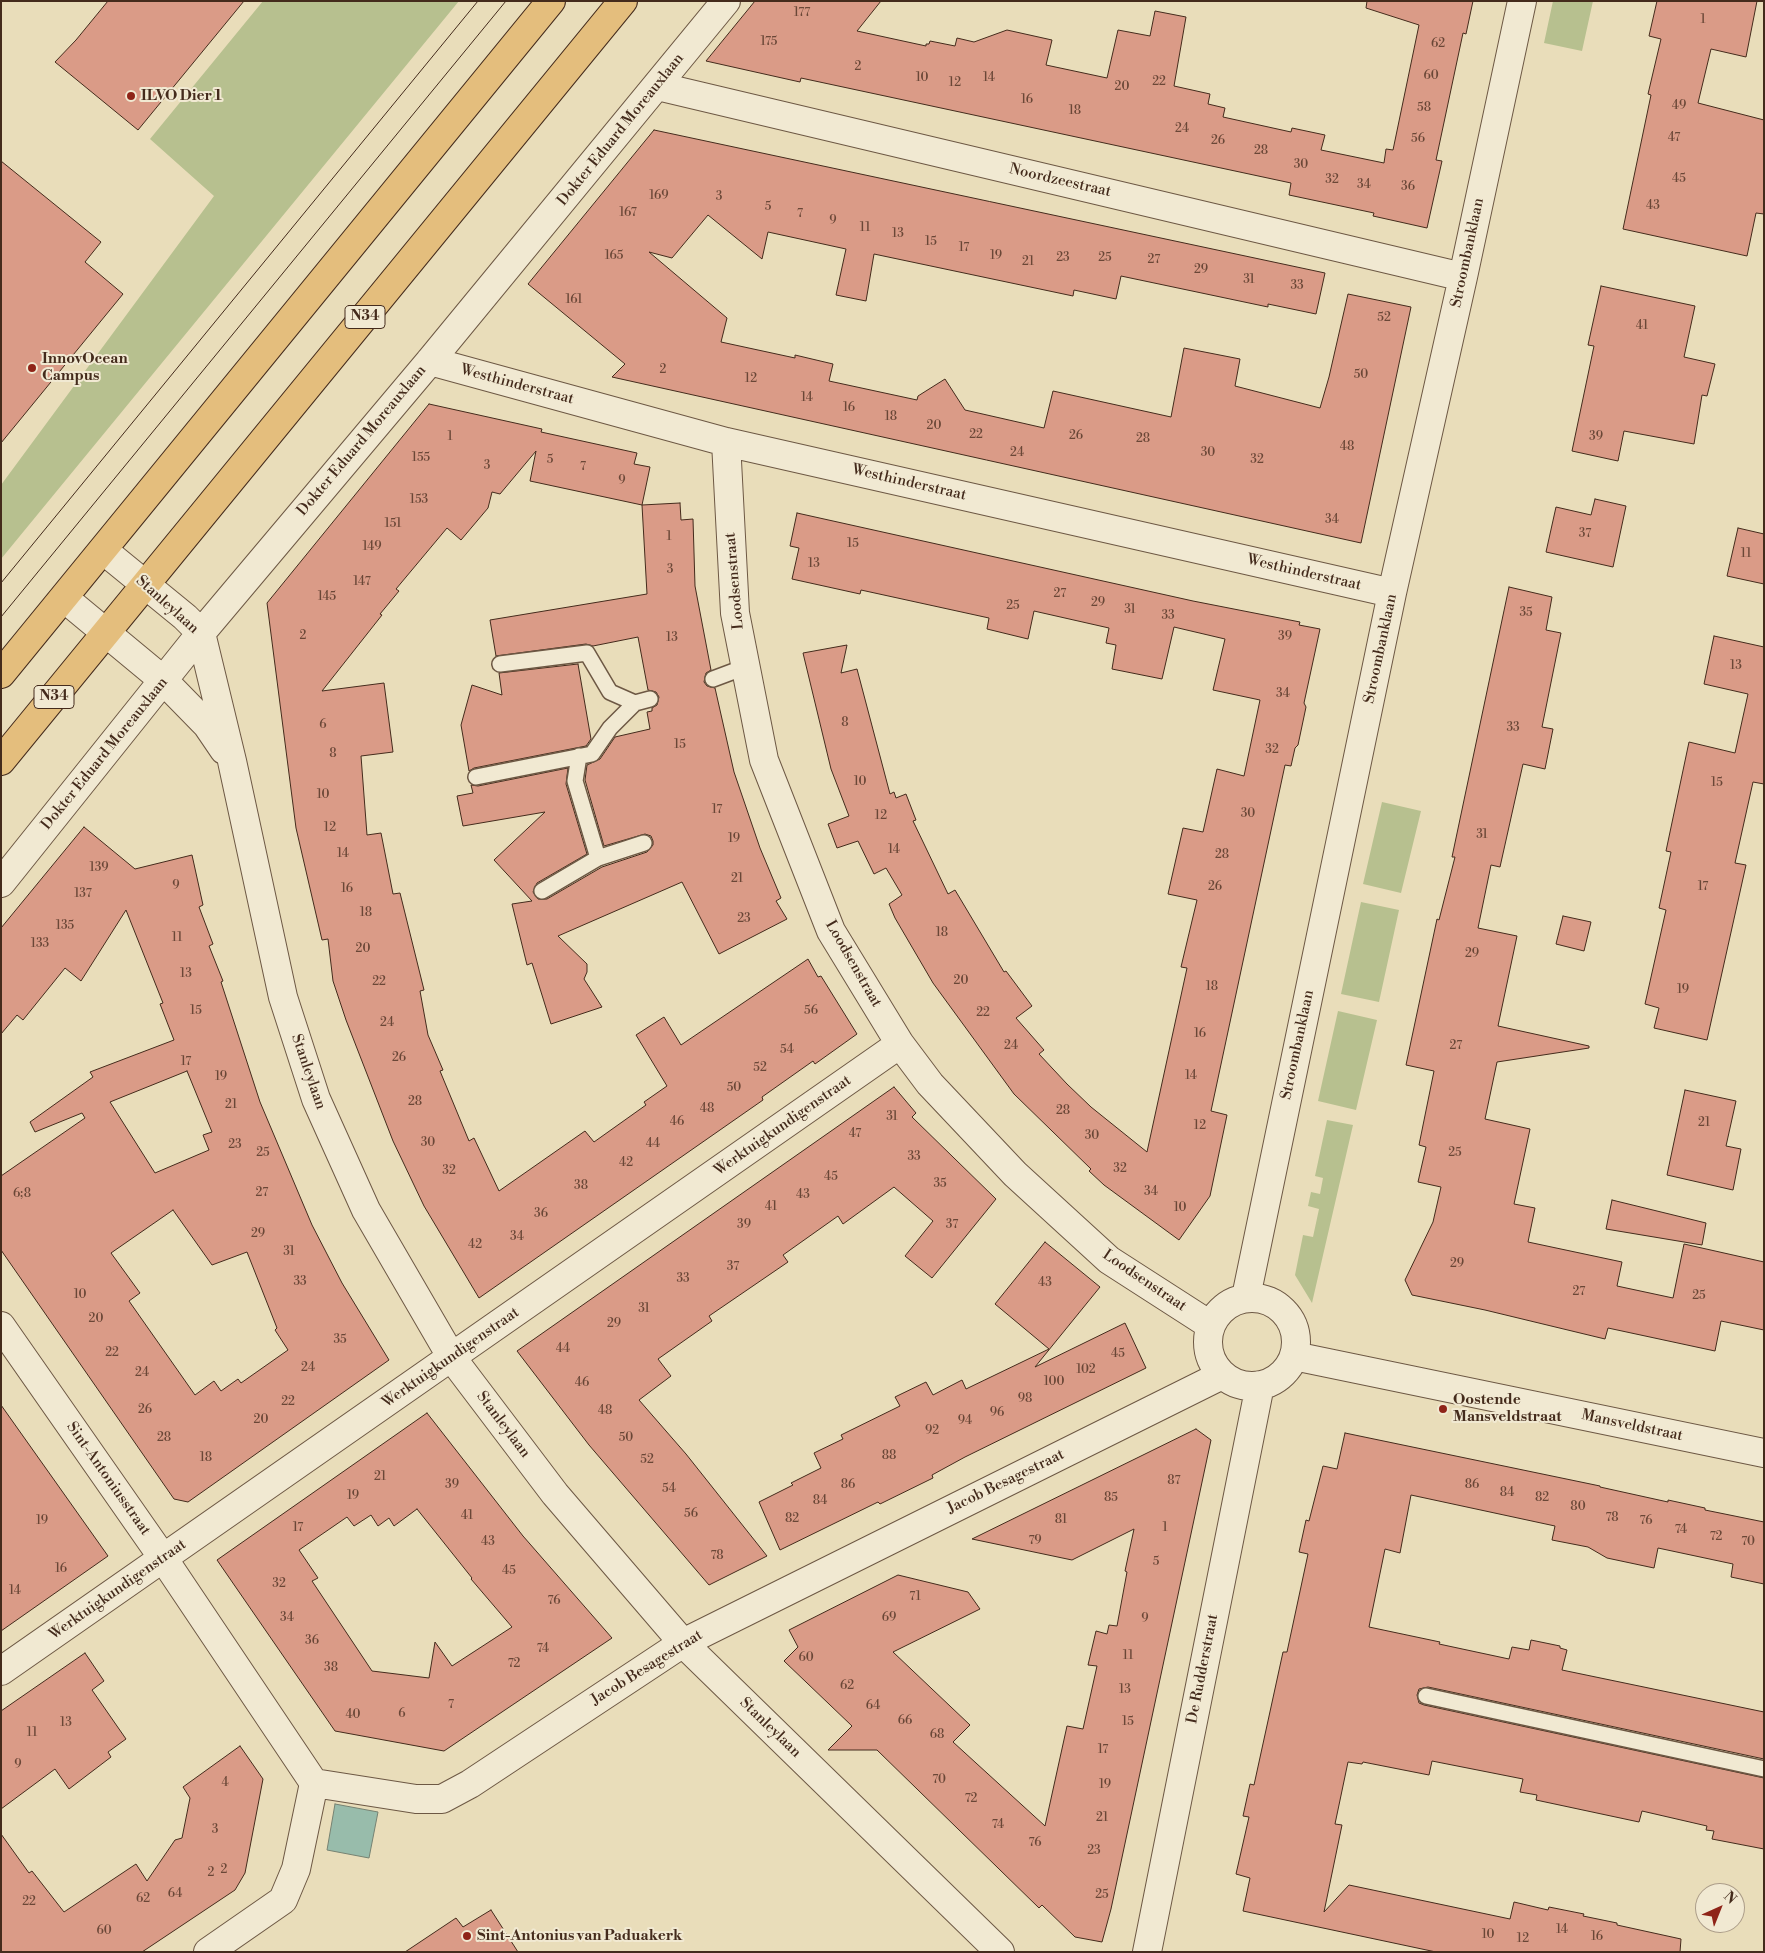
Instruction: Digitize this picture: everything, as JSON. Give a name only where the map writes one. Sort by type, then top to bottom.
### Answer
[{"type":"main road","points":[[1,674],[552,1]]},
{"type":"main road","name":"N34","points":[[1,762],[623,1]]},
{"type":"street","name":"Dokter Eduard Moreauxlaan","points":[[1,883],[201,633],[430,361],[726,1]]},
{"type":"street","name":"Stroombanklaan","points":[[1246,1297],[1392,593],[1463,277],[1522,1]]},
{"type":"street","name":"Noordzeestraat","points":[[658,86],[1463,277]]},
{"type":"street","name":"Westhinderstraat","points":[[430,361],[726,442],[1392,593]]},
{"type":"street","name":"Loodsenstraat","points":[[726,442],[735,613],[764,760],[831,931],[900,1044],[930,1084],[1015,1174],[1109,1260],[1210,1325]]},
{"type":"street","name":"Stanleylaan","points":[[103,550],[201,633],[232,761],[283,998],[316,1099],[366,1210],[452,1358],[555,1494],[683,1643],[1000,1952]]},
{"type":"street","name":"Stanleylaan","points":[[64,598],[163,680],[207,725],[232,761]]},
{"type":"street","name":"Werktuigkundigenstraat","points":[[1,1671],[900,1044]]},
{"type":"street","points":[[1246,1297],[1264,1299],[1280,1307],[1292,1321],[1296,1338],[1294,1356],[1281,1375],[1260,1386],[1240,1384],[1222,1375],[1211,1360],[1208,1342],[1210,1325],[1225,1306],[1246,1297]]},
{"type":"street","name":"Sint-Antoniusstraat","points":[[1,1326],[163,1558],[314,1783]]},
{"type":"street","name":"Mansveldstraat","points":[[1294,1356],[1764,1453]]},
{"type":"street","name":"Jacob Besagestraat","points":[[314,1783],[416,1799],[442,1799],[470,1784],[683,1643],[1222,1375]]},
{"type":"street","name":"De Rudderstraat","points":[[1147,1952],[1260,1386]]},
{"type":"street","points":[[208,1952],[283,1900],[296,1870],[314,1783]]},
{"type":"lane","points":[[500,664],[587,653],[610,692],[634,703]]},
{"type":"lane","points":[[713,679],[746,667]]},
{"type":"lane","points":[[476,778],[592,754],[610,728],[634,703],[650,699]]},
{"type":"lane","points":[[579,756],[576,781],[598,858]]},
{"type":"lane","points":[[542,891],[598,858],[644,843]]},
{"type":"lane","points":[[1426,1696],[1764,1769]]},
{"type":"shaded area","points":[[263,1],[459,1],[1,559],[1,485],[214,196],[150,139]]},
{"type":"shaded area","points":[[1553,1],[1593,1],[1582,51],[1544,43]]},
{"type":"shaded area","points":[[1382,802],[1421,811],[1401,893],[1363,884]]},
{"type":"shaded area","points":[[1361,902],[1399,910],[1379,1002],[1341,994]]},
{"type":"shaded area","points":[[1338,1011],[1377,1020],[1356,1110],[1318,1101]]},
{"type":"shaded area","points":[[1327,1120],[1353,1125],[1312,1303],[1295,1275],[1303,1235],[1313,1237],[1319,1209],[1308,1206],[1311,1192],[1320,1194],[1323,1178],[1315,1176]]},
{"type":"shaded area","points":[[335,1804],[378,1812],[369,1858],[327,1850]]},
{"type":"building","name":"ILVO Dier 1","points":[[108,1],[244,1],[138,130],[55,62]]},
{"type":"building","points":[[755,1],[881,1],[857,31],[926,46],[930,41],[955,46],[957,38],[974,42],[1007,30],[1052,40],[1046,65],[1107,78],[1118,30],[1150,36],[1155,11],[1186,17],[1174,86],[1210,94],[1208,104],[1225,108],[1223,117],[1291,132],[1292,128],[1325,135],[1321,150],[1384,163],[1386,149],[1393,150],[1419,25],[1366,8],[1367,1],[1473,1],[1466,34],[1463,33],[1436,160],[1442,161],[1427,228],[1373,216],[1374,213],[1289,195],[1291,183],[801,78],[800,82],[706,61]]},
{"type":"building","points":[[1657,1],[1757,1],[1746,57],[1711,49],[1698,103],[1764,120],[1764,214],[1756,213],[1747,256],[1623,229],[1651,95],[1648,94],[1661,39],[1649,36]]},
{"type":"building","points":[[654,130],[1325,273],[1316,314],[1268,304],[1268,307],[1121,276],[1116,299],[1074,290],[1073,296],[874,254],[866,301],[836,295],[846,249],[768,232],[762,259],[708,215],[672,258],[649,252],[727,318],[721,342],[795,358],[795,355],[833,364],[829,381],[917,400],[918,396],[945,379],[965,410],[1044,428],[1053,391],[1171,417],[1184,348],[1240,359],[1235,386],[1320,408],[1348,294],[1411,307],[1361,543],[612,377],[625,364],[528,284]]},
{"type":"building","name":"InnovOcean Campus","points":[[1,161],[101,242],[85,262],[123,294],[1,443]]},
{"type":"building","points":[[1601,286],[1695,306],[1684,357],[1715,364],[1707,396],[1702,395],[1694,444],[1624,431],[1618,461],[1572,451],[1594,346],[1588,345]]},
{"type":"building","points":[[429,404],[542,429],[541,432],[637,453],[634,464],[650,467],[642,505],[530,481],[536,451],[500,494],[492,492],[488,508],[461,540],[447,528],[396,589],[399,591],[380,614],[382,615],[322,691],[384,683],[393,752],[361,756],[367,835],[381,833],[393,894],[400,893],[424,990],[420,991],[428,1035],[443,1070],[440,1071],[469,1141],[474,1138],[499,1191],[585,1131],[594,1142],[646,1105],[644,1102],[667,1086],[636,1035],[664,1017],[681,1045],[808,959],[818,977],[821,976],[857,1034],[815,1064],[813,1061],[762,1097],[763,1100],[479,1298],[424,1206],[393,1141],[346,1020],[333,981],[328,939],[322,940],[296,828],[267,603]]},
{"type":"building","points":[[1595,499],[1626,506],[1613,567],[1546,552],[1556,507],[1591,515]]},
{"type":"building","points":[[680,503],[681,520],[693,519],[695,586],[711,670],[706,673],[704,682],[707,686],[715,688],[734,772],[760,848],[781,898],[776,901],[787,919],[719,954],[682,882],[558,936],[587,964],[587,972],[584,979],[602,1007],[551,1024],[532,963],[527,965],[512,904],[532,901],[494,860],[545,812],[463,826],[457,796],[473,793],[471,785],[478,786],[568,768],[566,784],[587,854],[537,883],[533,892],[538,899],[547,899],[602,867],[647,852],[653,845],[653,841],[651,836],[645,834],[604,846],[585,780],[587,765],[600,759],[615,737],[650,729],[647,712],[652,711],[652,708],[657,705],[659,697],[656,692],[648,690],[638,637],[593,646],[586,644],[496,656],[490,620],[647,594],[642,505]]},
{"type":"building","points":[[797,513],[1193,601],[1300,622],[1299,625],[1320,629],[1304,703],[1306,707],[1298,745],[1295,748],[1291,766],[1285,765],[1211,1111],[1227,1115],[1210,1196],[1179,1240],[1104,1185],[1089,1171],[1091,1169],[1014,1094],[933,983],[895,918],[889,904],[902,895],[886,868],[874,874],[858,841],[837,848],[828,824],[849,816],[831,769],[803,653],[847,645],[841,673],[857,669],[890,794],[894,792],[896,798],[906,794],[916,820],[913,821],[948,894],[955,890],[1004,972],[1006,971],[1032,1006],[1016,1018],[1044,1050],[1039,1054],[1067,1084],[1091,1107],[1147,1152],[1187,968],[1181,967],[1197,900],[1168,894],[1183,828],[1203,832],[1217,769],[1244,776],[1260,700],[1213,690],[1225,639],[1174,627],[1162,679],[1112,669],[1116,645],[1106,643],[1109,628],[1034,611],[1028,639],[987,629],[989,618],[861,590],[860,594],[792,579],[799,548],[790,546]]},
{"type":"building","points":[[1738,528],[1764,534],[1764,584],[1727,576]]},
{"type":"building","points":[[1509,587],[1552,597],[1546,630],[1561,633],[1542,727],[1553,729],[1545,769],[1523,764],[1500,867],[1491,865],[1478,928],[1517,936],[1498,1026],[1589,1046],[1589,1048],[1497,1062],[1485,1119],[1530,1129],[1514,1204],[1535,1208],[1528,1242],[1622,1262],[1617,1286],[1673,1298],[1684,1244],[1764,1262],[1764,1330],[1721,1321],[1715,1351],[1608,1328],[1605,1339],[1485,1310],[1412,1295],[1405,1280],[1433,1222],[1441,1187],[1418,1182],[1426,1147],[1419,1145],[1434,1071],[1406,1065],[1437,919],[1439,920],[1455,857],[1452,857]]},
{"type":"building","points":[[1714,636],[1764,647],[1764,784],[1753,782],[1735,863],[1746,865],[1707,1040],[1654,1028],[1659,1008],[1645,1004],[1666,910],[1659,908],[1671,852],[1666,851],[1689,742],[1735,753],[1748,694],[1704,684]]},
{"type":"building","points":[[578,664],[591,739],[586,746],[474,768],[469,771],[461,725],[472,685],[502,695],[499,673]]},
{"type":"building","points":[[84,827],[135,869],[192,855],[203,905],[199,907],[213,944],[209,946],[223,981],[221,982],[260,1102],[312,1225],[342,1283],[389,1360],[188,1502],[174,1499],[1,1250],[1,1176],[85,1118],[82,1113],[35,1132],[30,1122],[93,1077],[90,1072],[174,1040],[160,1004],[163,1003],[126,910],[81,981],[65,968],[23,1020],[17,1015],[1,1034],[1,928]],"holes":[[[187,1071],[212,1132],[203,1135],[209,1150],[155,1173],[110,1102]],[[173,1210],[212,1265],[247,1252],[277,1328],[275,1330],[288,1350],[241,1383],[238,1379],[221,1391],[214,1381],[195,1395],[129,1301],[140,1293],[111,1253]]]},
{"type":"building","points":[[1563,916],[1591,922],[1584,951],[1556,944]]},
{"type":"building","points":[[894,1087],[916,1113],[912,1117],[996,1199],[932,1278],[905,1256],[933,1221],[894,1187],[843,1224],[838,1216],[783,1255],[788,1262],[709,1316],[712,1321],[658,1359],[671,1376],[639,1400],[686,1454],[767,1556],[709,1585],[589,1445],[517,1351]]},
{"type":"building","points":[[1685,1090],[1736,1101],[1726,1146],[1741,1149],[1733,1190],[1667,1175]]},
{"type":"building","points":[[1612,1200],[1706,1223],[1702,1245],[1606,1229]]},
{"type":"building","points":[[1045,1242],[1100,1287],[1035,1367],[1125,1323],[1146,1368],[965,1457],[932,1475],[933,1478],[880,1504],[878,1502],[780,1550],[759,1502],[821,1468],[814,1453],[843,1439],[841,1435],[900,1406],[895,1397],[926,1382],[933,1395],[962,1380],[966,1389],[1049,1349],[995,1304]]},
{"type":"building","points":[[1,1405],[108,1556],[1,1631]]},
{"type":"building","points":[[427,1413],[523,1536],[612,1638],[444,1751],[335,1731],[217,1560]],"holes":[[[417,1509],[512,1627],[452,1666],[435,1642],[429,1678],[372,1671],[312,1581],[318,1578],[299,1550],[347,1517],[354,1526],[371,1515],[378,1526],[389,1518],[394,1526]]]},
{"type":"building","points":[[1196,1429],[1211,1440],[1111,1909],[1102,1942],[1075,1937],[1042,1905],[1039,1908],[877,1750],[828,1750],[852,1726],[784,1661],[798,1647],[789,1630],[898,1575],[968,1592],[980,1609],[893,1652],[970,1725],[953,1742],[1045,1826],[1067,1726],[1083,1729],[1097,1666],[1088,1665],[1096,1631],[1107,1634],[1109,1625],[1117,1626],[1127,1572],[1125,1571],[1134,1529],[1072,1560],[972,1539]]},
{"type":"building","points":[[1345,1433],[1668,1502],[1668,1500],[1764,1522],[1764,1584],[1731,1577],[1733,1564],[1658,1548],[1654,1568],[1607,1558],[1588,1547],[1552,1540],[1555,1526],[1411,1495],[1400,1553],[1385,1549],[1369,1627],[1509,1659],[1512,1647],[1529,1650],[1531,1640],[1560,1646],[1560,1648],[1567,1650],[1562,1670],[1764,1712],[1764,1759],[1428,1687],[1419,1689],[1417,1695],[1419,1703],[1424,1705],[1764,1778],[1764,1849],[1712,1839],[1714,1831],[1706,1830],[1707,1826],[1642,1811],[1639,1822],[1536,1800],[1537,1795],[1520,1792],[1523,1779],[1432,1761],[1429,1775],[1363,1762],[1362,1764],[1348,1762],[1335,1824],[1342,1825],[1324,1912],[1349,1885],[1510,1919],[1514,1902],[1548,1910],[1549,1907],[1584,1914],[1583,1916],[1617,1923],[1617,1925],[1681,1939],[1680,1952],[1436,1952],[1243,1911],[1250,1878],[1236,1874],[1249,1817],[1243,1816],[1250,1784],[1254,1785],[1283,1652],[1287,1652],[1308,1554],[1299,1552],[1306,1520],[1309,1521],[1323,1466],[1337,1469]]},
{"type":"building","points":[[85,1653],[104,1681],[92,1690],[126,1739],[108,1752],[111,1757],[69,1789],[55,1769],[1,1809],[1,1711]]},
{"type":"building","points":[[240,1746],[263,1779],[245,1873],[235,1890],[142,1952],[1,1952],[1,1834],[29,1873],[32,1871],[64,1912],[136,1864],[147,1881],[175,1840],[182,1838],[190,1798],[183,1787]]},
{"type":"building","name":"Sint-Antonius van Paduakerk","points":[[491,1910],[518,1952],[405,1952],[456,1918],[463,1927]]},
{"type":"tram line","points":[[1,583],[478,1]]},
{"type":"tram line","points":[[1,617],[506,1]]},
{"type":"place","name":"ILVO Dier 1","points":[[131,96]]},
{"type":"place","name":"InnovOcean Campus","points":[[32,368]]},
{"type":"place","name":"Oostende Mansveldstraat","points":[[1443,1409]]},
{"type":"place","name":"Sint-Antonius van Paduakerk","points":[[467,1936]]}]
